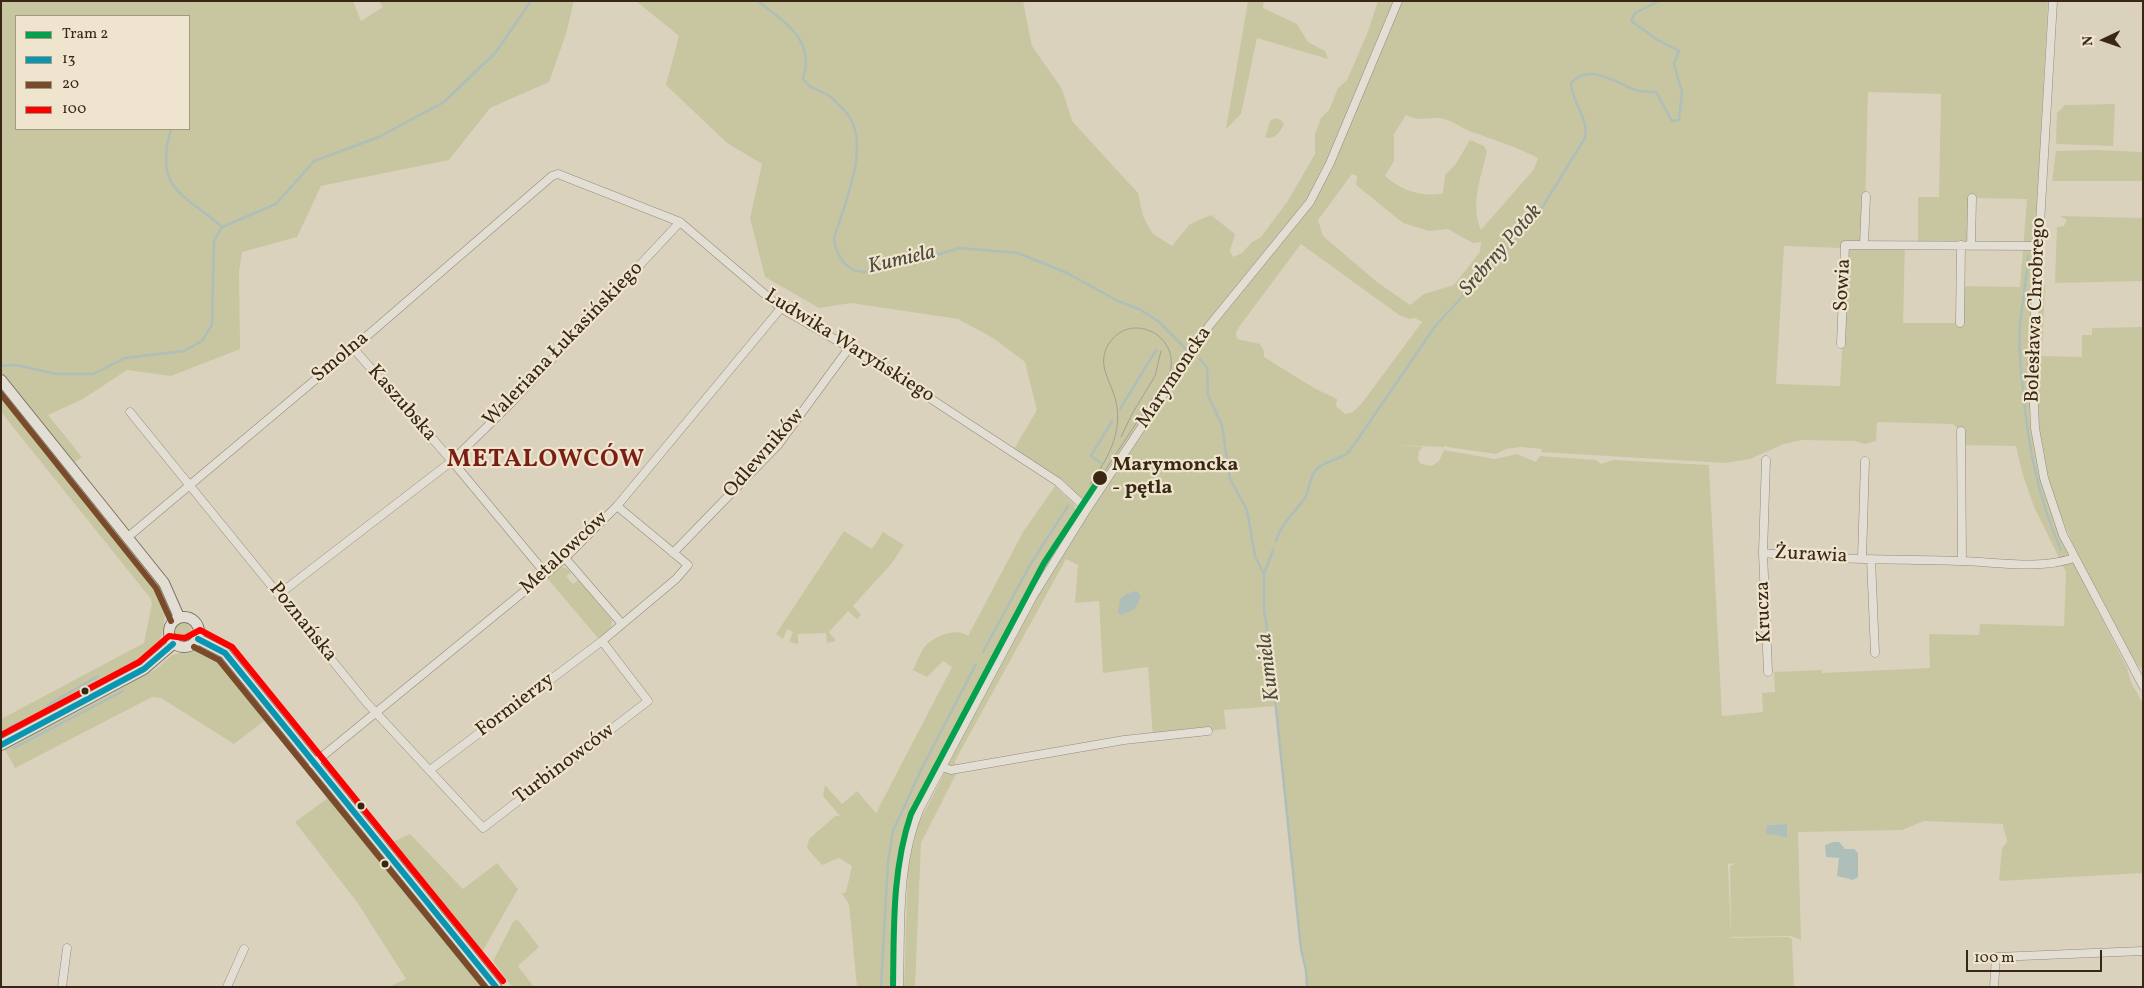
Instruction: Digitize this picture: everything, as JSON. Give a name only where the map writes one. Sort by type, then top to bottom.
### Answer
[{"type":"main road","points":[[1,380],[164,583],[179,617]]},
{"type":"main road","points":[[179,617],[191,618],[198,627],[198,639],[187,647],[173,644],[169,637],[168,629],[172,621],[179,617]]},
{"type":"main road","points":[[198,639],[225,652],[313,764],[496,987]]},
{"type":"main road","points":[[1,745],[144,669],[173,644]]},
{"type":"street","name":"Marymoncka","points":[[899,987],[903,882],[907,844],[920,808],[1032,598],[1086,509],[1210,326],[1310,202],[1330,163],[1398,1]]},
{"type":"street","name":"Bolesława Chrobrego","points":[[2053,1],[2032,360],[2035,428],[2049,494],[2074,558],[2143,686]]},
{"type":"street","name":"Ludwika Waryńskiego","points":[[552,176],[562,174],[680,222],[781,308],[879,365],[1058,482],[1086,509]]},
{"type":"street","name":"Smolna","points":[[128,537],[353,348],[552,176]]},
{"type":"street","name":"Sowia","points":[[1864,245],[1866,196]]},
{"type":"street","points":[[1971,246],[1972,198]]},
{"type":"street","name":"Waleriana Łukasińskiego","points":[[278,595],[452,461],[511,403],[680,222]]},
{"type":"street","name":"Sowia","points":[[1841,344],[1846,245],[2039,246]]},
{"type":"street","points":[[1960,323],[1961,246]]},
{"type":"street","name":"Metalowców","points":[[313,764],[565,558],[617,506],[781,308]]},
{"type":"street","name":"Kaszubska","points":[[353,348],[452,461],[546,574]]},
{"type":"street","name":"Odlewników","points":[[673,553],[778,445],[849,348]]},
{"type":"street","name":"Poznańska","points":[[130,412],[376,713],[483,828]]},
{"type":"street","points":[[1961,431],[1962,561]]},
{"type":"street","name":"Żurawia","points":[[1766,460],[1763,553],[1871,559],[2043,564],[2060,563],[2074,558]]},
{"type":"street","name":"Żurawia","points":[[1862,558],[1865,461]]},
{"type":"street","points":[[602,641],[676,580],[688,565],[617,506]]},
{"type":"street","name":"Krucza","points":[[1763,553],[1768,672]]},
{"type":"street","points":[[565,558],[622,624]]},
{"type":"street","name":"Żurawia","points":[[1871,559],[1875,653]]},
{"type":"street","name":"Turbinowców","points":[[483,828],[648,701],[602,641]]},
{"type":"street","name":"Formierzy","points":[[430,770],[602,641]]},
{"type":"street","points":[[942,767],[951,770],[1124,740],[1208,731]]},
{"type":"street","points":[[62,987],[66,948]]},
{"type":"street","points":[[227,987],[244,949]]},
{"type":"street","points":[[1994,987],[1996,957],[2143,951]]},
{"type":"shaded area","points":[[1,1],[353,1],[361,21],[383,7],[379,1],[574,1],[566,34],[549,82],[490,108],[449,160],[321,186],[297,237],[242,252],[239,272],[240,349],[171,376],[127,370],[83,399],[48,415],[82,457],[74,463],[1,372]]},
{"type":"shaded area","points":[[636,1],[1023,1],[1032,46],[1062,89],[1072,121],[1138,193],[1143,216],[1152,233],[1172,246],[1190,224],[1211,215],[1235,234],[1230,251],[1233,257],[1242,253],[1252,242],[1261,237],[1287,202],[1315,154],[1315,134],[1321,118],[1329,110],[1338,88],[1347,80],[1367,34],[1378,1],[2048,1],[2029,354],[2031,430],[2042,486],[2059,534],[2127,668],[2131,682],[2143,704],[2143,873],[1999,881],[2002,848],[2007,842],[2003,824],[1924,821],[1902,830],[1798,832],[1801,940],[1791,936],[1731,937],[1730,866],[1736,863],[1728,864],[1731,938],[1788,937],[1792,939],[1794,987],[1307,987],[1306,970],[1301,949],[1276,706],[1224,710],[1226,729],[1153,737],[1148,667],[1103,673],[1099,601],[1075,603],[1078,565],[1066,559],[955,761],[956,774],[921,843],[915,987],[904,987],[908,866],[918,825],[990,683],[1059,556],[1202,342],[1198,336],[1091,495],[1085,499],[1079,497],[1060,479],[1014,449],[1037,410],[1025,362],[993,338],[958,319],[851,303],[819,308],[765,277],[750,218],[762,164],[727,143],[666,85],[679,36]],"holes":[[[1868,92],[1941,94],[1939,197],[1918,197],[1918,245],[1971,246],[1972,198],[2027,199],[2020,287],[1960,286],[1960,323],[1903,323],[1905,245],[1864,245]],[[1406,115],[1417,119],[1441,118],[1538,158],[1534,169],[1481,230],[1476,211],[1476,201],[1487,151],[1484,146],[1470,140],[1455,165],[1445,175],[1443,193],[1420,194],[1405,189],[1385,176],[1394,161],[1394,134]],[[1352,174],[1357,176],[1356,185],[1403,223],[1429,231],[1448,229],[1473,243],[1481,242],[1480,252],[1454,285],[1424,294],[1410,305],[1377,282],[1323,236],[1318,220]],[[1301,244],[1399,315],[1410,319],[1415,318],[1422,322],[1362,403],[1353,412],[1345,414],[1336,406],[1337,399],[1314,388],[1264,357],[1264,351],[1260,344],[1237,339],[1236,333]],[[1784,246],[1841,248],[1842,353],[1840,386],[1776,384]],[[1877,422],[1953,424],[1961,431],[1961,445],[2016,446],[2022,472],[2034,507],[2066,572],[2064,626],[1980,624],[1979,635],[1929,634],[1930,668],[1822,673],[1822,670],[1774,672],[1775,692],[1762,693],[1763,712],[1722,716],[1709,465],[1613,460],[1601,464],[1596,460],[1540,456],[1536,462],[1517,454],[1495,459],[1444,450],[1439,461],[1432,466],[1421,464],[1418,460],[1419,451],[1423,447],[1394,445],[1444,447],[1446,445],[1447,447],[1496,454],[1506,449],[1521,447],[1542,449],[1541,452],[1725,463],[1750,459],[1784,444],[1802,440],[1855,441],[1865,444],[1876,441]],[[1787,824],[1787,838],[1771,834],[1767,825]]]},
{"type":"shaded area","points":[[1248,1],[1264,1],[1263,8],[1297,24],[1308,42],[1325,51],[1328,59],[1257,38],[1241,114],[1226,129]]},
{"type":"shaded area","points":[[2115,104],[2113,146],[2056,144],[2057,113],[2065,105]]},
{"type":"shaded area","points":[[1275,118],[1281,120],[1284,124],[1277,135],[1265,138],[1270,121]]},
{"type":"shaded area","points":[[2056,151],[2143,152],[2143,181],[2052,181]]},
{"type":"shaded area","points":[[2060,216],[2143,218],[2143,281],[2055,283],[2057,227],[2064,226],[2067,220]]},
{"type":"shaded area","points":[[2041,285],[2045,285],[2042,356],[2082,357],[2082,335],[2092,335],[2092,328],[2143,327],[2143,670],[2137,665],[2077,554],[2054,495],[2045,464],[2040,433],[2037,377]]},
{"type":"shaded area","points":[[1,389],[153,575],[165,601],[165,613],[159,642],[140,663],[73,697],[45,717],[1,741],[1,719],[144,643],[152,603],[151,599],[1,412]]},
{"type":"shaded area","points":[[1055,486],[1074,504],[1077,515],[988,671],[930,778],[910,822],[902,854],[898,891],[896,987],[857,987],[849,904],[842,894],[846,892],[852,866],[839,858],[822,865],[807,848],[809,839],[835,816],[840,816],[823,796],[825,785],[842,804],[857,791],[876,813],[952,667],[943,661],[927,677],[913,670],[921,653],[927,644],[941,636],[959,632],[968,636],[1023,532]]},
{"type":"shaded area","points":[[844,531],[872,549],[883,532],[904,545],[892,563],[853,606],[861,615],[857,619],[848,611],[829,632],[836,641],[827,643],[826,633],[798,634],[798,644],[789,642],[793,632],[787,629],[783,639],[776,634]]},
{"type":"shaded area","points":[[561,567],[571,572],[566,576],[573,584],[578,580],[612,620],[611,627],[598,638],[547,578]]},
{"type":"shaded area","points":[[1136,591],[1141,596],[1135,609],[1121,615],[1118,613],[1120,599],[1126,594]]},
{"type":"shaded area","points":[[183,623],[189,626],[192,632],[189,638],[183,641],[177,638],[174,632],[177,626]]},
{"type":"shaded area","points":[[192,650],[205,651],[227,664],[237,674],[269,717],[234,744],[161,698],[152,697],[15,768],[4,748],[156,669],[172,655]]},
{"type":"shaded area","points":[[332,795],[393,877],[408,888],[489,987],[388,987],[406,979],[357,902],[295,822]]},
{"type":"shaded area","points":[[1787,824],[1787,838],[1771,834],[1766,835],[1767,825]]},
{"type":"shaded area","points":[[410,834],[463,889],[497,863],[518,889],[481,954],[476,954],[386,845]]},
{"type":"shaded area","points":[[1839,842],[1845,849],[1854,849],[1858,853],[1858,877],[1853,880],[1837,876],[1839,858],[1826,857],[1825,845]]},
{"type":"shaded area","points":[[517,919],[539,947],[518,966],[534,987],[512,987],[493,961],[513,922]]},
{"type":"waterway","points":[[1,366],[16,365],[57,374],[93,374],[125,358],[184,351],[202,341],[212,325],[214,241],[222,227],[276,204],[314,161],[379,137],[444,102],[496,52],[531,1]]},
{"type":"waterway","name":"Kumiela","points":[[758,1],[787,25],[801,42],[805,53],[806,65],[803,78],[805,82],[810,87],[832,98],[852,121],[856,136],[857,153],[850,189],[834,238],[836,249],[843,262],[853,270],[865,272],[924,259],[959,248],[1018,253],[1067,273],[1118,301],[1139,309],[1158,321],[1188,351]]},
{"type":"waterway","name":"Srebrny Potok","points":[[1276,541],[1286,522],[1306,496],[1315,471],[1325,463],[1342,457],[1349,452],[1436,325],[1535,219],[1585,138],[1585,124],[1574,98],[1571,83],[1578,77],[1594,74],[1636,90],[1656,92],[1672,121],[1679,120],[1682,92],[1674,64],[1679,51],[1658,40],[1631,21],[1635,13],[1659,1]]},
{"type":"waterway","points":[[171,130],[166,165],[169,177],[183,196],[221,226]]},
{"type":"waterway","points":[[2028,256],[2019,333],[2025,411],[2035,472],[2046,511],[2061,550]]},
{"type":"waterway","points":[[1120,409],[1156,350]]},
{"type":"waterway","name":"Kumiela","points":[[1200,359],[1207,368],[1208,395],[1222,425],[1230,479],[1247,510],[1255,556],[1264,574],[1264,610],[1269,641],[1301,949],[1306,970],[1307,987]]},
{"type":"waterway","points":[[1,393],[38,440]]},
{"type":"waterway","points":[[1101,463],[1091,456],[1112,421]]},
{"type":"waterway","points":[[69,477],[110,529]]},
{"type":"waterway","points":[[983,652],[1030,565],[1068,506]]},
{"type":"waterway","points":[[120,541],[152,582]]},
{"type":"waterway","name":"Srebrny Potok","points":[[1264,574],[1273,550]]},
{"type":"waterway","points":[[881,987],[888,861],[893,831],[921,770],[976,664]]},
{"type":"waterway","points":[[8,728],[41,712],[53,702],[98,676]]},
{"type":"waterway","points":[[14,748],[123,691]]},
{"type":"tram line","points":[[1090,484],[1108,456],[1117,425],[1118,413],[1116,402],[1104,367],[1105,353],[1108,345],[1117,335],[1128,329],[1139,328],[1151,331],[1167,347],[1171,358],[1170,372],[1100,478]]},
{"type":"tram line","points":[[1121,437],[1132,414],[1155,376],[1161,351]]},
{"type":"tram line","name":"2","points":[[893,987],[897,878],[900,856],[911,814],[1044,563],[1100,478]]},
{"type":"transit line","name":"20","points":[[1,394],[156,588],[171,621]]},
{"type":"transit line","name":"100","points":[[1,735],[139,662],[169,636],[185,638],[200,630],[232,647],[503,981]]},
{"type":"transit line","name":"13","points":[[198,639],[225,653],[496,987]]},
{"type":"transit line","name":"13","points":[[1,745],[144,669],[173,644]]},
{"type":"transit line","name":"20","points":[[194,647],[219,660],[485,987]]},
{"type":"place","name":"Marymoncka - pętla","points":[[1100,478]]},
{"type":"district","name":"METALOWCÓW","points":[[546,461]]}]
